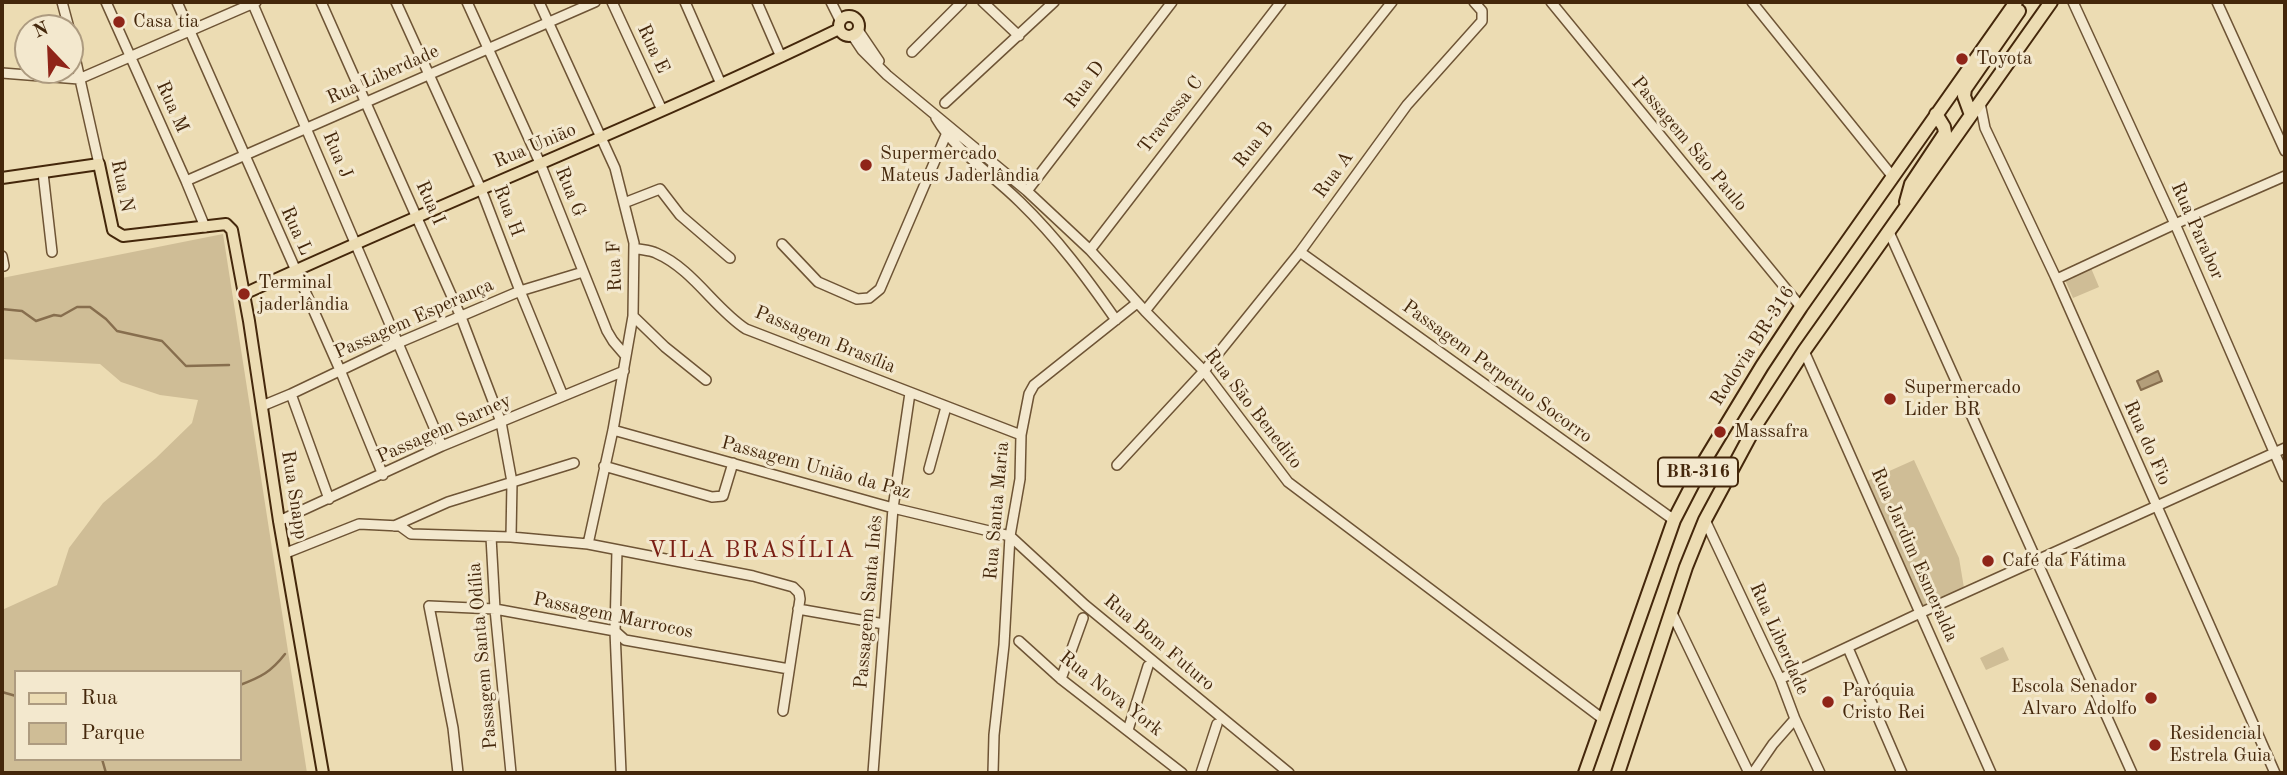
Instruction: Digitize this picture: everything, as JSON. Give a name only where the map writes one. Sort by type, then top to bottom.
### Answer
[{"type":"highway","name":"Rodovia BR-316","points":[[1585,773],[1674,520],[1720,432],[1801,307],[2016,2]]},
{"type":"highway","points":[[1971,115],[1964,96],[1965,89],[2020,11],[2023,2]]},
{"type":"highway","name":"BR-316","points":[[1618,773],[1671,611],[1705,520],[1756,425],[1804,351],[2051,2]]},
{"type":"highway","points":[[1903,212],[1911,184],[1945,133],[1936,114]]},
{"type":"main road","name":"Rua União","points":[[244,294],[780,57],[839,24],[853,11],[859,24],[855,33]]},
{"type":"main road","points":[[839,24],[842,34],[855,33]]},
{"type":"main road","points":[[2,178],[99,164]]},
{"type":"main road","name":"Rua N","points":[[99,164],[113,230],[123,236],[227,225]]},
{"type":"main road","name":"Rua Snapp","points":[[227,225],[232,230],[244,294],[279,521],[323,773]]},
{"type":"street","name":"Rua M","points":[[106,2],[205,227]]},
{"type":"street","name":"Rua L","points":[[177,2],[340,370],[383,475]]},
{"type":"street","points":[[84,77],[254,2]]},
{"type":"street","name":"Rua J","points":[[254,2],[356,245]]},
{"type":"street","name":"Rua I","points":[[321,2],[461,317],[501,422],[512,481],[511,537]]},
{"type":"street","name":"Rua H","points":[[396,2],[481,189],[563,396]]},
{"type":"street","name":"Rua G","points":[[467,2],[540,163],[607,331],[625,355]]},
{"type":"street","name":"Rua F","points":[[539,2],[615,168],[634,248],[633,316],[589,544]]},
{"type":"street","name":"Rua Liberdade","points":[[186,181],[595,2]]},
{"type":"street","name":"Rua E","points":[[612,2],[662,110]]},
{"type":"street","points":[[685,2],[721,83]]},
{"type":"street","points":[[757,2],[780,57]]},
{"type":"street","points":[[831,2],[839,24]]},
{"type":"street","points":[[912,52],[962,2]]},
{"type":"street","points":[[984,2],[1019,36]]},
{"type":"street","points":[[945,103],[1054,2]]},
{"type":"street","name":"Rua D","points":[[1027,191],[1172,2]]},
{"type":"street","name":"Travessa C","points":[[1090,250],[1281,2]]},
{"type":"street","name":"Rua B","points":[[1145,312],[1392,2]]},
{"type":"street","name":"Rua A","points":[[1117,465],[1205,371],[1300,252],[1407,105],[1482,20],[1482,11],[1474,2]]},
{"type":"street","name":"Passagem São Paulo","points":[[1551,2],[1801,307]]},
{"type":"street","points":[[1752,2],[1893,177]]},
{"type":"street","name":"Rua Parabor","points":[[2073,2],[2175,224],[2285,477]]},
{"type":"street","points":[[2217,2],[2285,151]]},
{"type":"street","name":"Rua São Benedito","points":[[855,33],[862,50],[887,75],[1027,191],[1090,250],[1145,312],[1205,371],[1271,462],[1297,491],[1603,719]]},
{"type":"street","name":"Rua N","points":[[80,84],[99,164]]},
{"type":"street","name":"Rua do Fio","points":[[1980,103],[1985,128],[2057,279],[2155,507],[2275,773]]},
{"type":"street","name":"Rua do Fio","points":[[1971,115],[1985,128]]},
{"type":"street","name":"Rua São Benedito","points":[[935,116],[946,135],[1020,201],[1062,245],[1116,320]]},
{"type":"street","points":[[782,244],[818,282],[857,299],[869,298],[880,289],[946,135]]},
{"type":"street","points":[[43,173],[52,252]]},
{"type":"street","points":[[2057,279],[2285,176]]},
{"type":"street","points":[[624,203],[660,189],[680,215],[730,258]]},
{"type":"street","points":[[1889,232],[2132,773]]},
{"type":"street","points":[[356,245],[442,446]]},
{"type":"street","name":"Passagem Brasília","points":[[634,248],[655,252],[677,265],[733,321],[746,329],[1021,435]]},
{"type":"street","name":"Passagem Perpetuo Socorro","points":[[1300,252],[1674,520]]},
{"type":"street","name":"Passagem Esperança","points":[[262,406],[398,343],[520,291],[583,272]]},
{"type":"street","name":"Rua Santa Maria","points":[[993,773],[1010,536],[1020,479],[1021,435],[1030,394],[1034,385],[1137,303]]},
{"type":"street","points":[[633,316],[665,347],[706,380]]},
{"type":"street","name":"Rua Jardim Esmeralda","points":[[1804,351],[1991,773]]},
{"type":"street","name":"Passagem Sarney","points":[[279,521],[442,446],[624,371]]},
{"type":"street","name":"Passagem Santa Inês","points":[[873,773],[893,508],[910,393]]},
{"type":"street","points":[[291,394],[329,499]]},
{"type":"street","points":[[929,468],[946,407]]},
{"type":"street","name":"Passagem União da Paz","points":[[613,430],[893,508],[1010,536]]},
{"type":"street","points":[[1780,679],[2285,448]]},
{"type":"street","points":[[393,527],[448,502],[574,463]]},
{"type":"street","points":[[604,466],[712,497],[723,496],[733,463]]},
{"type":"street","name":"Rua Liberdade","points":[[1705,520],[1780,679],[1820,773]]},
{"type":"street","points":[[286,553],[359,524],[400,526],[411,534],[511,537],[589,544],[753,576],[793,587],[799,593],[799,604],[783,711]]},
{"type":"street","name":"Rua Bom Futuro","points":[[1010,536],[1085,605],[1289,773]]},
{"type":"street","name":"Passagem Santa Odília","points":[[491,537],[511,773]]},
{"type":"street","points":[[617,550],[615,631],[621,773]]},
{"type":"street","points":[[799,604],[884,624]]},
{"type":"street","name":"Passagem Marrocos","points":[[458,773],[453,728],[429,606],[495,609],[615,631],[625,640],[789,669]]},
{"type":"street","points":[[1671,611],[1751,773],[1795,719]]},
{"type":"street","points":[[1061,679],[1083,618]]},
{"type":"street","name":"Rua Nova York","points":[[1019,641],[1061,679],[1182,773]]},
{"type":"street","points":[[1848,649],[1902,773]]},
{"type":"street","points":[[1128,730],[1148,666]]},
{"type":"street","points":[[1201,773],[1217,724]]},
{"type":"green space","points":[[223,234],[307,773],[2,773],[2,610],[57,585],[69,548],[103,503],[192,423],[198,400],[160,395],[121,382],[100,364],[2,359],[2,278]]},
{"type":"green space","points":[[2091,268],[2099,287],[2073,298],[2065,280]]},
{"type":"green space","points":[[1914,460],[1959,558],[1964,588],[1922,608],[1867,481]]},
{"type":"green space","points":[[2003,647],[2009,660],[1986,670],[1980,658]]},
{"type":"shaded area","points":[[2158,371],[2162,381],[2141,390],[2137,381]]},
{"type":"waterway","points":[[2,309],[22,311],[36,321],[54,315],[61,316],[77,307],[90,307],[117,331],[162,341],[186,366],[229,365]]},
{"type":"waterway","points":[[242,684],[265,673],[285,654]]},
{"type":"waterway","points":[[2,692],[14,695]]},
{"type":"waterway","points":[[103,761],[106,773]]},
{"type":"place","name":"Casa tia","points":[[119,22]]},
{"type":"place","name":"Toyota","points":[[1962,59]]},
{"type":"place","name":"Supermercado Mateus Jaderlândia","points":[[866,165]]},
{"type":"place","name":"Terminal jaderlândia","points":[[244,294]]},
{"type":"place","name":"Supermercado Lider BR","points":[[1890,399]]},
{"type":"place","name":"Massafra","points":[[1720,432]]},
{"type":"place","name":"Café da Fátima","points":[[1988,561]]},
{"type":"place","name":"Escola Senador Alvaro Adolfo","points":[[2151,698]]},
{"type":"place","name":"Paróquia Cristo Rei","points":[[1828,702]]},
{"type":"place","name":"Residencial Estrela Guia","points":[[2155,745]]},
{"type":"district","name":"VILA BRASÍLIA","points":[[752,551]]}]
